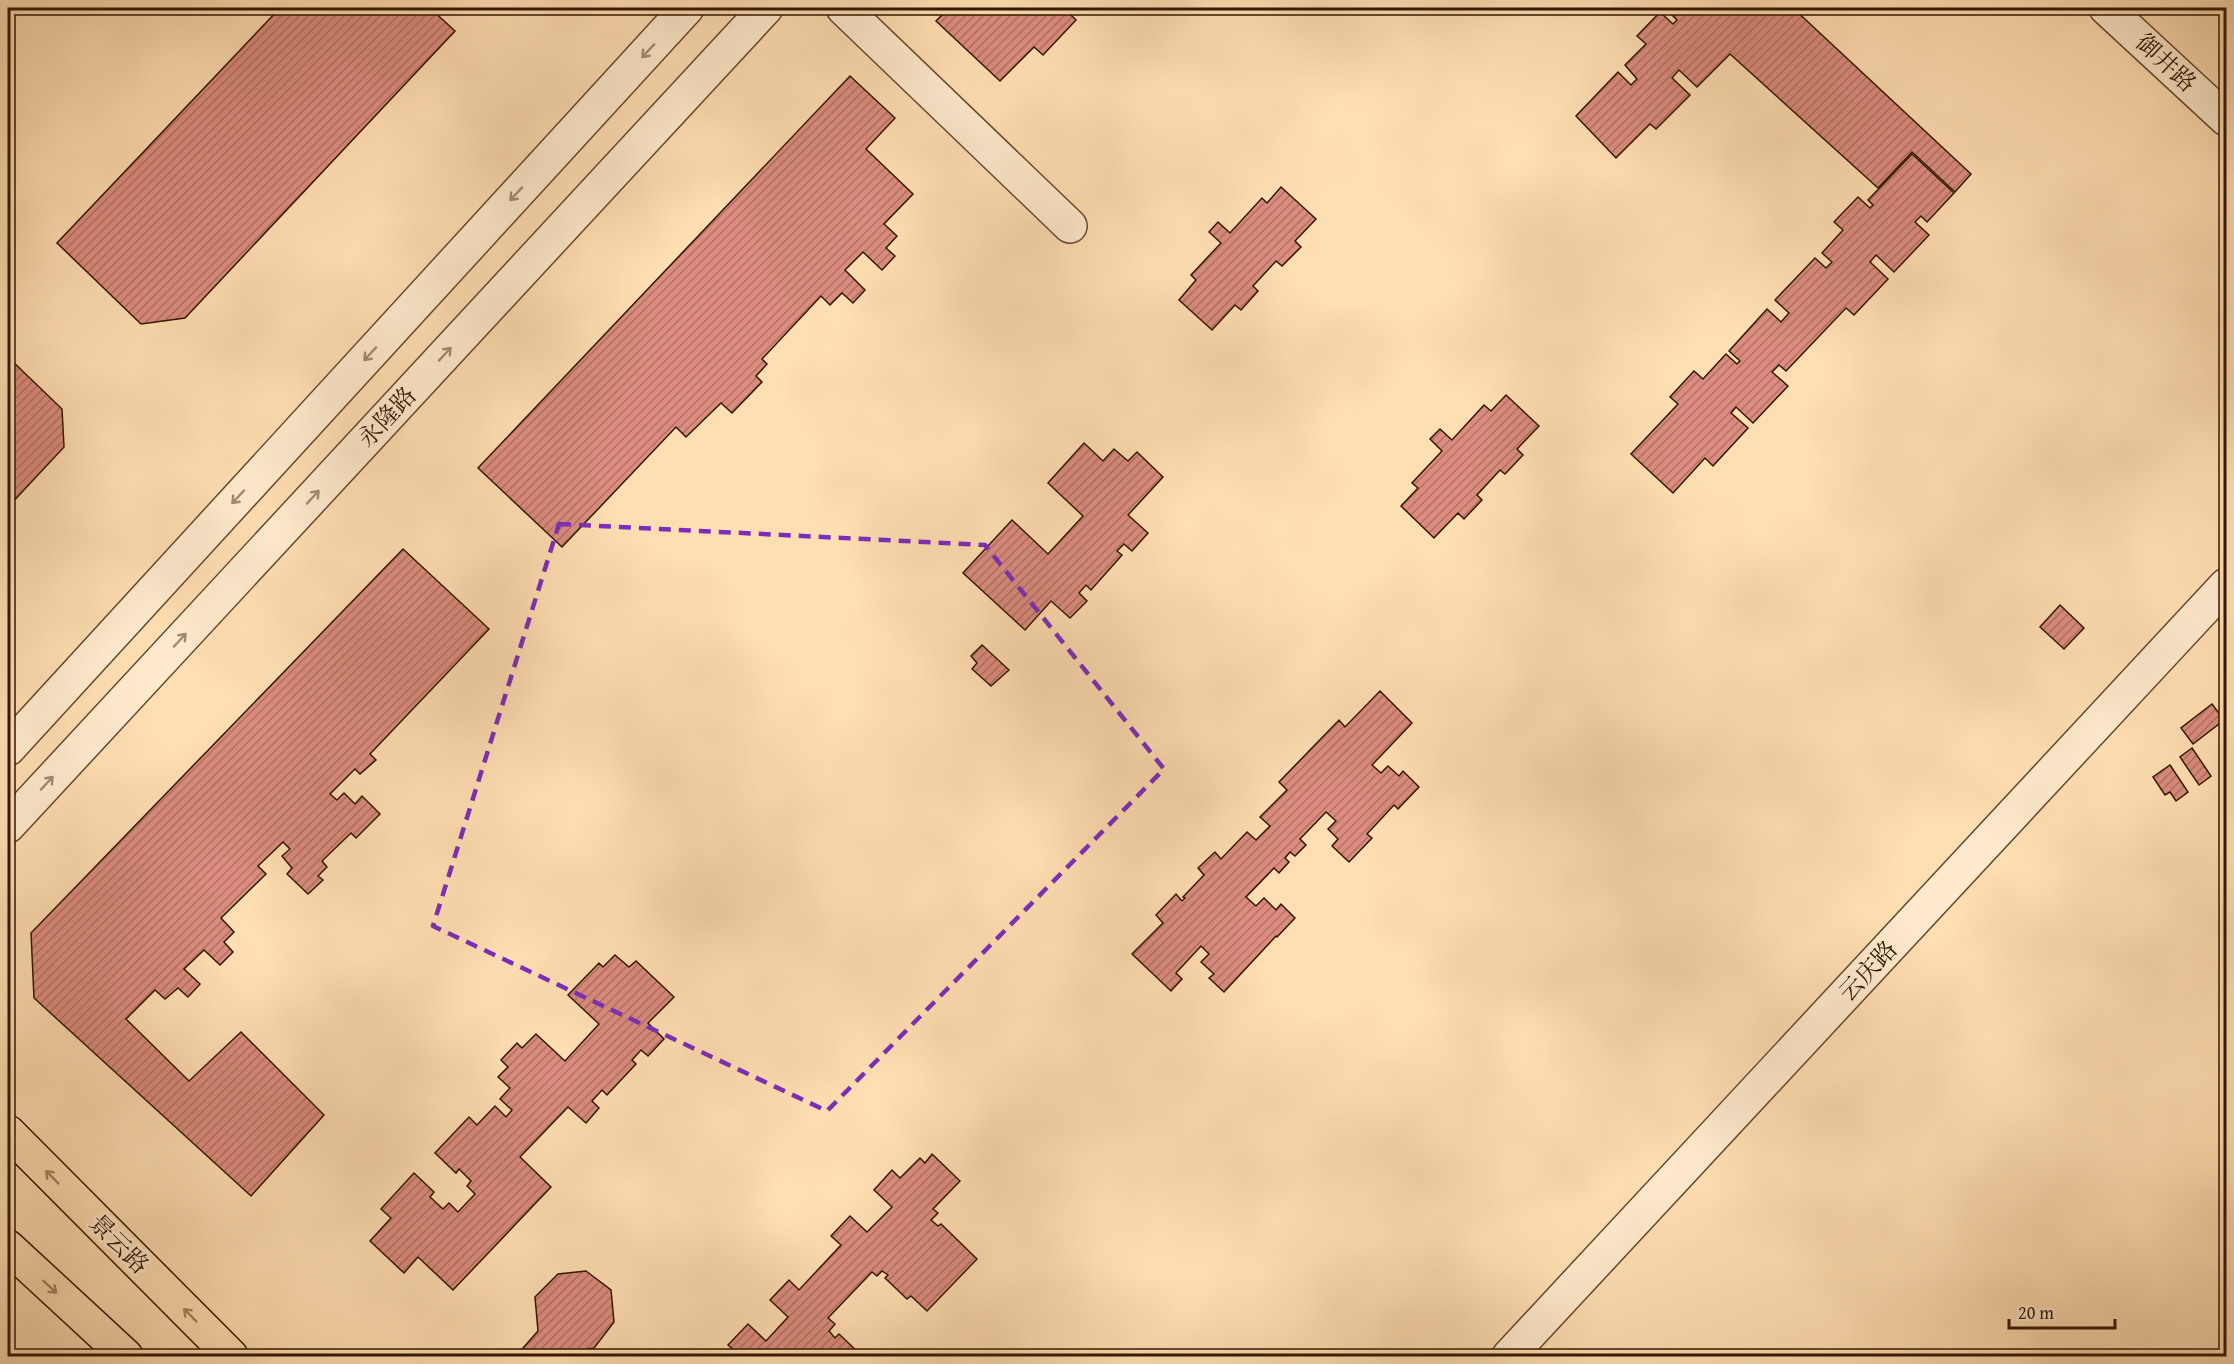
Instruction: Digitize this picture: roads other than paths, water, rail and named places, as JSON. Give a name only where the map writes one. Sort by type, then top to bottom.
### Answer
[{"type":"main road","name":"景云路","points":[[8,1132],[231,1356]]},
{"type":"main road","points":[[8,1247],[126,1356]]},
{"type":"street","points":[[8,749],[687,8]]},
{"type":"street","name":"永隆路","points":[[8,826],[766,8]]},
{"type":"street","points":[[843,8],[1070,226]]},
{"type":"street","name":"御井路","points":[[2106,8],[2226,119]]},
{"type":"street","name":"云庆路","points":[[1509,1356],[2226,585]]}]
